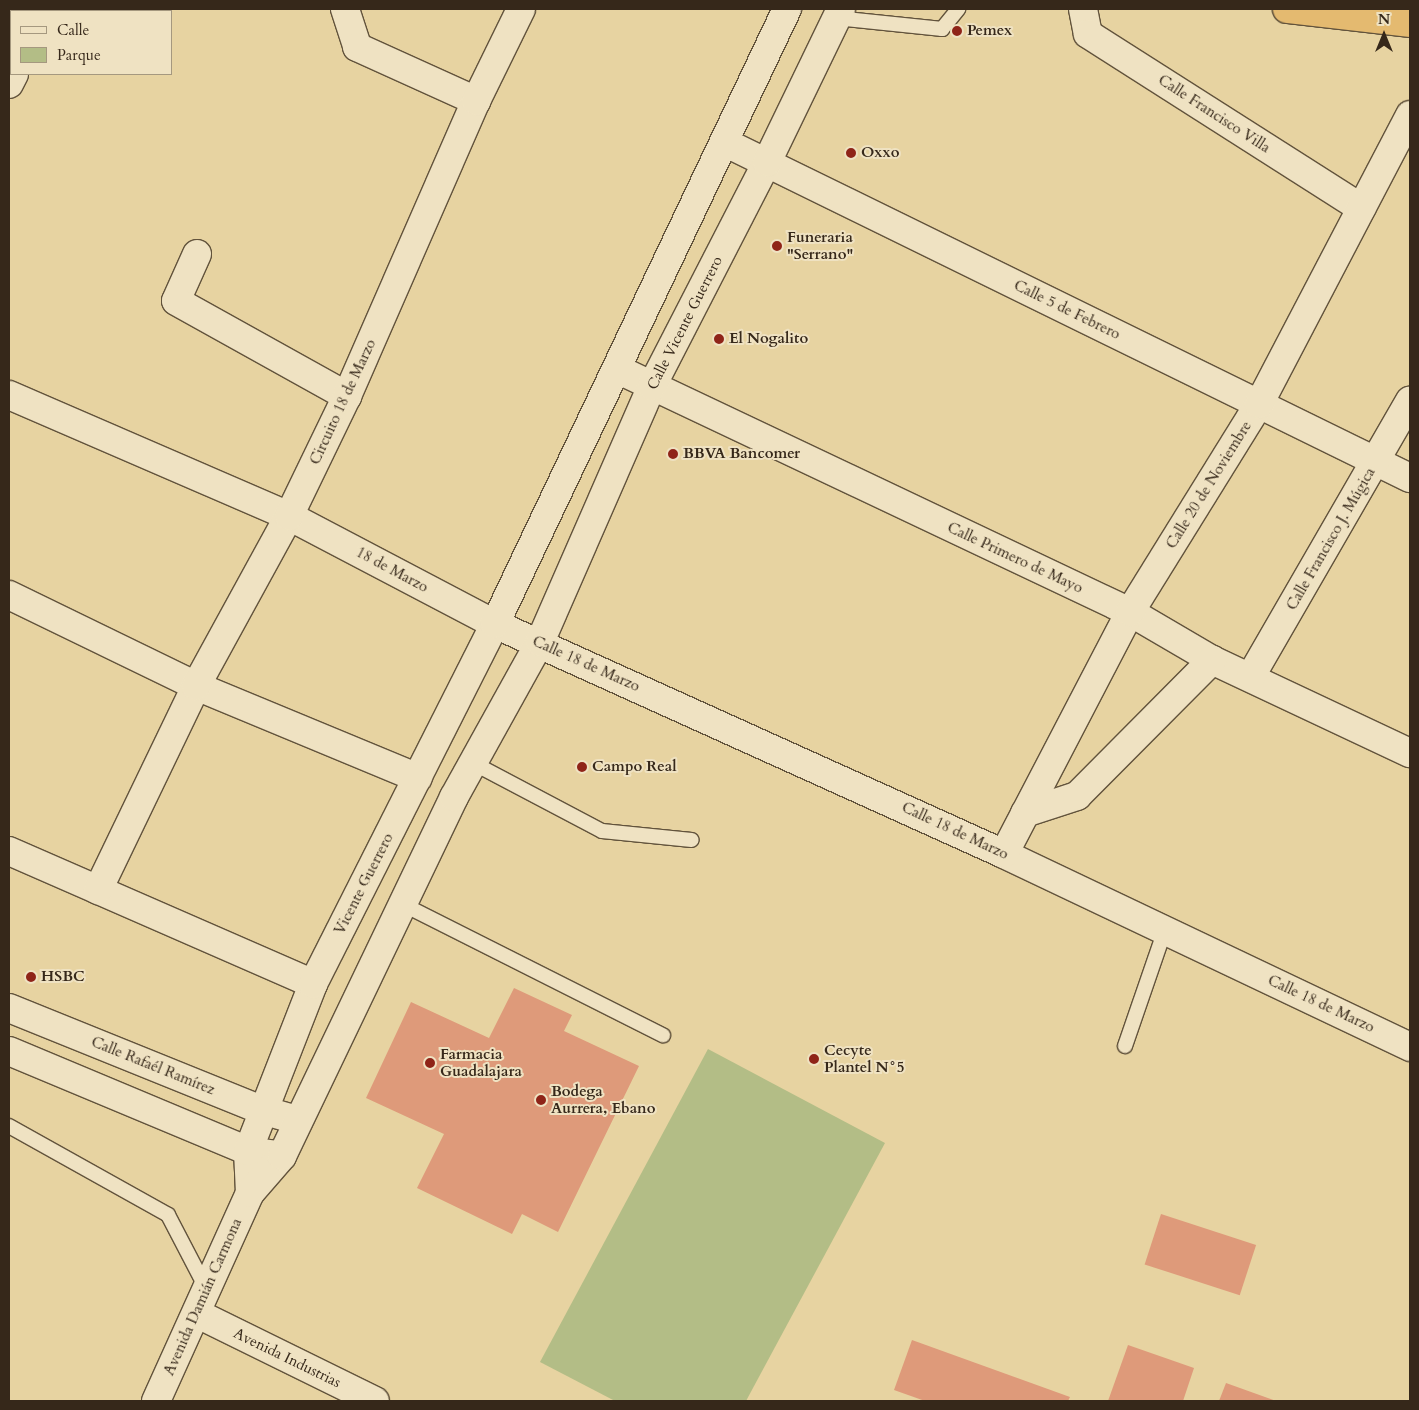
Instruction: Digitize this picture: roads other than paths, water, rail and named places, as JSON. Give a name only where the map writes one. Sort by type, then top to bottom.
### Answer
[{"type":"highway","points":[[1287,9],[1410,23]]},
{"type":"street","points":[[344,9],[357,47],[476,101]]},
{"type":"street","name":"Circuito 18 de Marzo","points":[[98,890],[196,686],[289,516],[347,396],[476,101],[521,9]]},
{"type":"street","points":[[495,624],[787,9]]},
{"type":"street","name":"Calle Francisco Villa","points":[[1084,9],[1088,34],[1361,208]]},
{"type":"street","name":"Calle Vicente Guerrero","points":[[540,642],[652,386],[767,162],[838,13]]},
{"type":"street","name":"Calle 20 de Noviembre","points":[[1004,854],[1130,612],[1259,404],[1410,115]]},
{"type":"street","name":"Calle 5 de Febrero","points":[[724,142],[1410,478]]},
{"type":"street","points":[[196,254],[176,301],[347,396]]},
{"type":"street","name":"Calle Primero de Mayo","points":[[617,369],[1130,612],[1212,660],[1251,676],[1410,753]]},
{"type":"street","points":[[9,395],[289,516]]},
{"type":"street","name":"Calle Francisco J. Múgica","points":[[1251,676],[1410,401]]},
{"type":"street","name":"18 de Marzo","points":[[289,516],[495,624]]},
{"type":"street","points":[[9,595],[196,686],[418,778]]},
{"type":"street","name":"Calle 18 de Marzo","points":[[495,624],[540,642],[1004,854],[1410,1047]]},
{"type":"street","name":"Vicente Guerrero","points":[[248,1150],[262,1110],[313,984],[495,624]]},
{"type":"street","points":[[9,1051],[248,1150],[282,1156],[473,763],[540,642]]},
{"type":"street","points":[[1025,813],[1077,796],[1212,660]]},
{"type":"street","points":[[9,850],[313,984]]},
{"type":"street","name":"Calle Rafaél Ramírez","points":[[9,1008],[262,1110],[298,1120]]},
{"type":"street","name":"Avenida Damián Carmona","points":[[248,1150],[250,1193]]},
{"type":"street","name":"Avenida Damián Carmona","points":[[156,1401],[203,1303],[250,1193],[282,1156]]},
{"type":"street","name":"Avenida Industrias","points":[[203,1303],[375,1401]]},
{"type":"lane","points":[[838,13],[942,29],[958,9]]},
{"type":"lane","points":[[473,763],[602,831],[692,840]]},
{"type":"lane","points":[[404,905],[663,1035]]},
{"type":"lane","points":[[1125,1046],[1165,930]]},
{"type":"lane","points":[[9,1126],[168,1215],[203,1303]]},
{"type":"place","name":"Pemex","points":[[957,31]]},
{"type":"place","name":"Oxxo","points":[[851,153]]},
{"type":"place","name":"Funeraria \"Serrano\"","points":[[777,246]]},
{"type":"place","name":"El Nogalito","points":[[719,339]]},
{"type":"place","name":"BBVA Bancomer","points":[[673,454]]},
{"type":"place","name":"Campo Real","points":[[582,767]]},
{"type":"place","name":"HSBC","points":[[31,977]]},
{"type":"place","name":"Cecyte Plantel N°5","points":[[814,1059]]},
{"type":"place","name":"Farmacia Guadalajara","points":[[430,1063]]},
{"type":"place","name":"Bodega Aurrera, Ebano","points":[[541,1100]]}]
